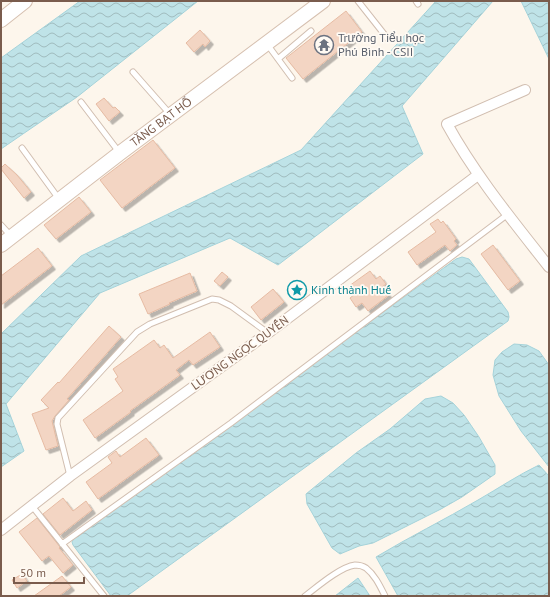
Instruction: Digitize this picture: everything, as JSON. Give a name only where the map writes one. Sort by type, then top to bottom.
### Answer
[{"type":"main road","points":[[1,20],[25,1]]},
{"type":"main road","name":"TĂNG BẠT HỔ","points":[[6,241],[120,153],[323,1]]},
{"type":"street","points":[[524,90],[447,124],[478,175],[549,267]]},
{"type":"street","name":"LƯƠNG NGỌC QUYẾN","points":[[1,530],[70,476],[268,333],[478,175]]},
{"type":"lane","points":[[358,1],[388,39]]},
{"type":"lane","points":[[278,59],[311,31]]},
{"type":"lane","points":[[266,44],[292,78]]},
{"type":"lane","points":[[133,72],[171,115]]},
{"type":"lane","points":[[81,102],[120,153]]},
{"type":"lane","points":[[22,148],[60,199]]},
{"type":"lane","points":[[62,544],[231,422],[508,214]]},
{"type":"lane","points":[[1,225],[6,241]]},
{"type":"lane","points":[[70,476],[57,424],[58,418],[137,332],[150,324],[212,299],[231,306],[268,333]]},
{"type":"lane","points":[[32,506],[104,596]]},
{"type":"lane","points":[[305,596],[340,571],[356,565],[362,566],[374,575],[386,596]]},
{"type":"water","points":[[80,1],[198,1],[77,97],[1,149],[1,58]]},
{"type":"water","points":[[436,1],[493,1],[402,106],[423,154],[278,265],[230,238],[100,293],[6,404],[24,451],[1,467],[1,334],[81,256],[301,150]]},
{"type":"water","points":[[521,1],[549,1],[549,59]]},
{"type":"water","points":[[462,257],[469,259],[508,312],[508,321],[127,596],[111,596],[73,545],[72,542],[74,538],[456,259]]},
{"type":"water","points":[[514,344],[527,345],[539,351],[549,365],[549,467],[521,431],[499,396],[493,375],[495,360],[502,352]]},
{"type":"water","points":[[441,396],[453,403],[464,415],[495,465],[495,474],[462,497],[441,509],[373,543],[359,546],[340,554],[332,548],[307,504],[306,494],[356,453],[390,429],[425,399]]},
{"type":"water","points":[[539,465],[549,476],[549,596],[398,596],[376,557]]},
{"type":"water","points":[[358,578],[370,596],[335,596]]},
{"type":"building","name":"Trường Tiểu học Phú Bình - CSII","points":[[346,11],[362,32],[303,79],[286,58]]},
{"type":"building","points":[[200,30],[210,41],[205,47],[203,44],[194,52],[186,43]]},
{"type":"building","points":[[104,98],[113,108],[115,107],[120,112],[109,121],[96,104]]},
{"type":"building","points":[[153,140],[175,168],[122,208],[100,180]]},
{"type":"building","points":[[5,164],[17,175],[31,192],[24,198],[1,169]]},
{"type":"building","points":[[79,197],[91,212],[56,239],[44,225]]},
{"type":"building","points":[[438,219],[441,223],[443,221],[456,239],[454,241],[457,245],[450,251],[445,245],[417,265],[408,252],[436,232],[430,224]]},
{"type":"building","points":[[493,245],[520,281],[508,290],[481,254]]},
{"type":"building","points":[[38,248],[52,266],[1,305],[1,276]]},
{"type":"building","points":[[370,271],[376,279],[380,276],[386,284],[382,287],[389,295],[368,311],[362,303],[356,307],[350,298],[355,294],[349,286]]},
{"type":"building","points":[[222,272],[228,277],[220,286],[214,281]]},
{"type":"building","points":[[190,273],[197,291],[148,314],[139,294]]},
{"type":"building","points":[[273,289],[284,302],[261,320],[251,307]]},
{"type":"building","points":[[109,326],[121,337],[67,399],[69,400],[55,416],[52,421],[58,446],[46,450],[32,414],[49,408],[41,400],[58,382],[59,383]]},
{"type":"building","points":[[210,332],[220,347],[193,365],[189,360],[176,370],[180,375],[95,438],[83,420],[123,391],[115,379],[118,377],[113,369],[154,340],[160,348],[164,345],[173,358]]},
{"type":"building","points":[[146,438],[159,455],[98,499],[86,482],[112,463],[108,457],[116,451],[120,457]]},
{"type":"building","points":[[63,498],[73,511],[86,501],[92,510],[60,535],[43,514]]},
{"type":"building","points":[[37,518],[73,565],[63,573],[49,556],[42,561],[19,532]]},
{"type":"building","points":[[22,574],[27,581],[17,588],[12,580]]},
{"type":"building","points":[[62,576],[71,587],[59,596],[34,596]]},
{"type":"place","name":"Trường Tiểu học Phú Bình - CSII","points":[[324,45]]},
{"type":"place","name":"Kinh thành Huế","points":[[297,290]]}]
